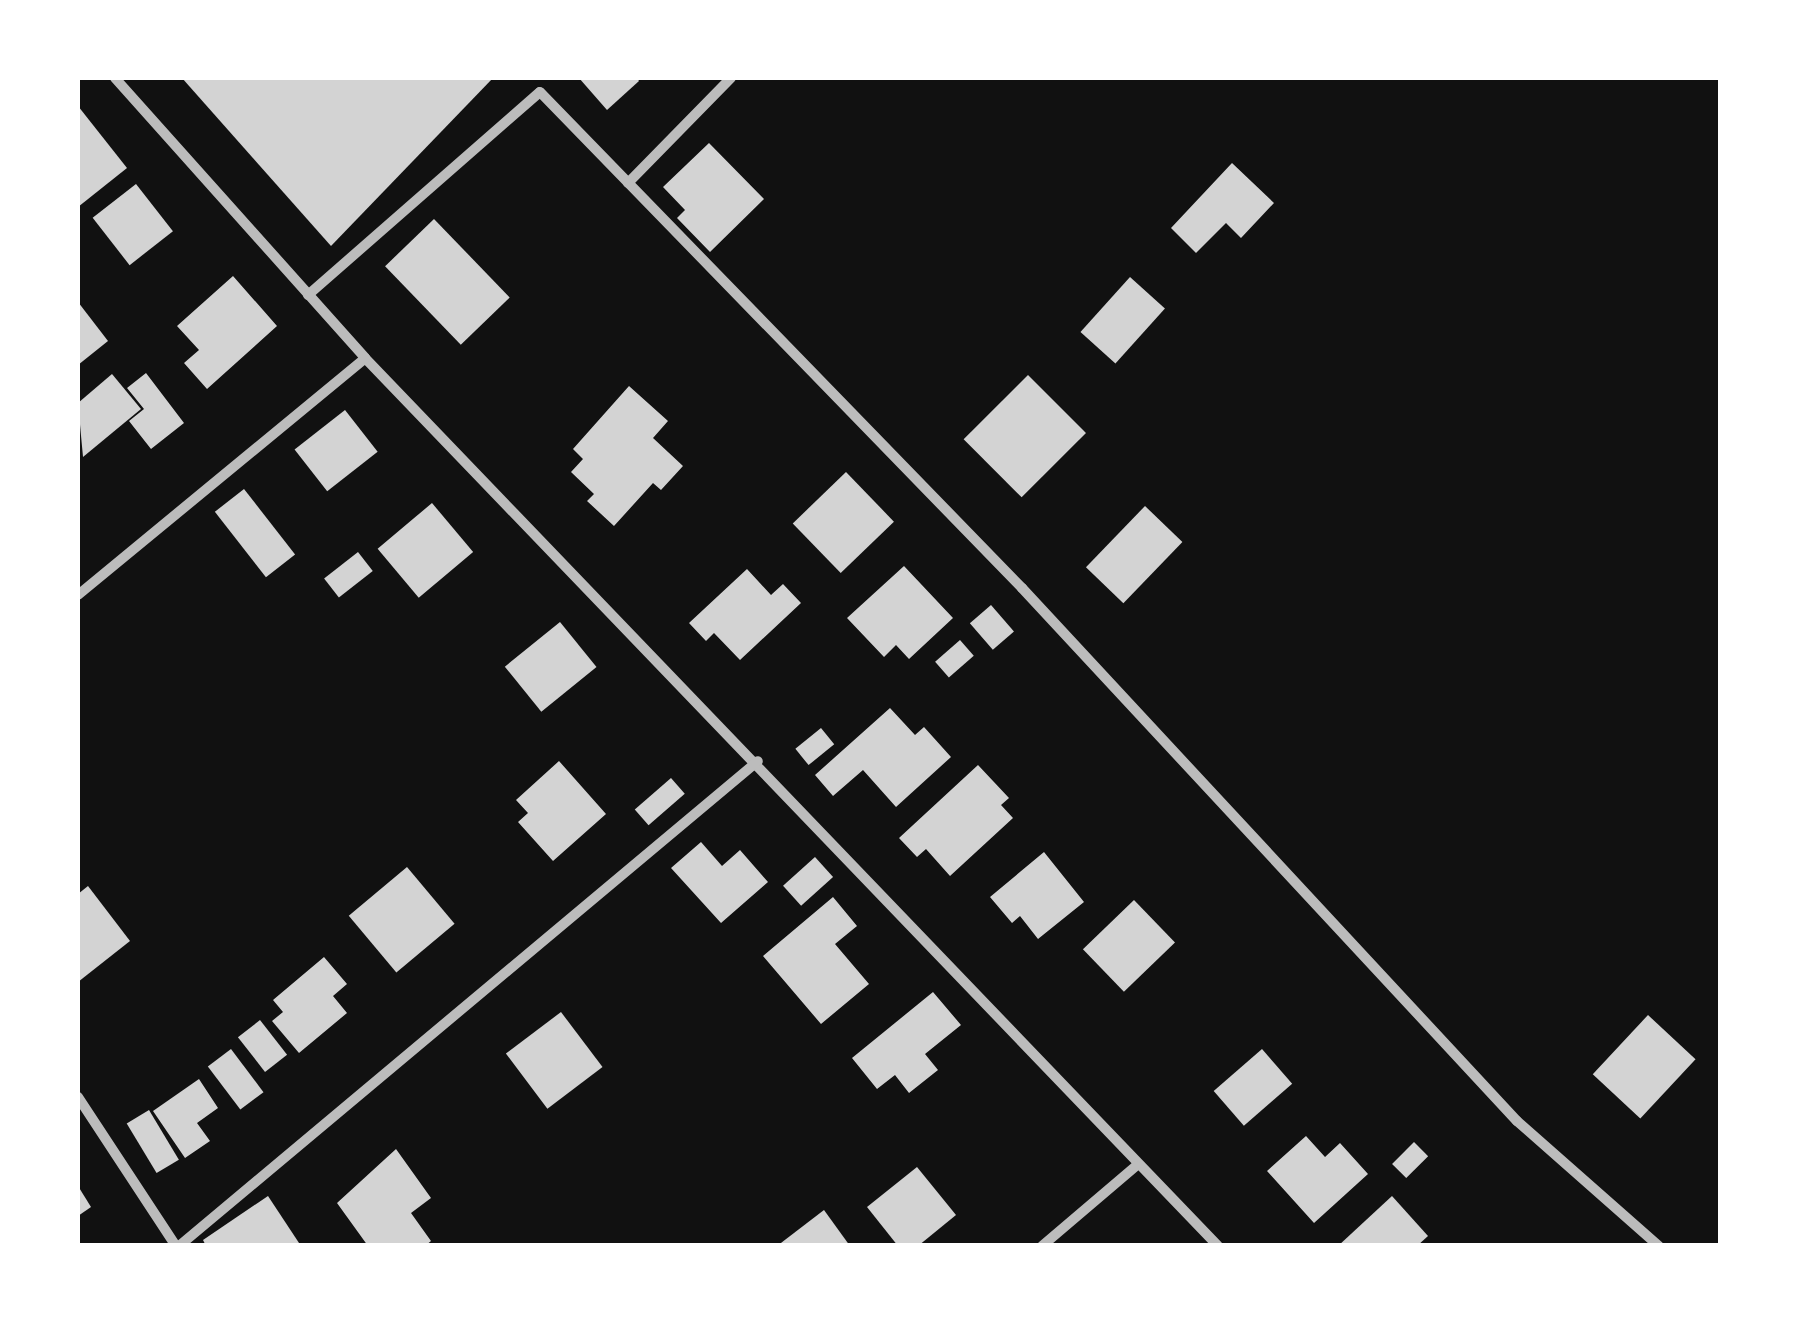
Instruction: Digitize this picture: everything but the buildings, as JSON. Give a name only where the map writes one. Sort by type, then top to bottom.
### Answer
[{"type":"street","points":[[115,78],[365,358],[758,761],[1136,1166],[1218,1246]]},
{"type":"street","points":[[628,183],[731,78]]},
{"type":"street","points":[[308,296],[540,92],[1223,801],[1518,1121],[1660,1246]]},
{"type":"street","points":[[78,595],[365,358]]},
{"type":"street","points":[[78,1098],[178,1246],[758,761]]},
{"type":"street","points":[[1042,1246],[1136,1166]]}]
